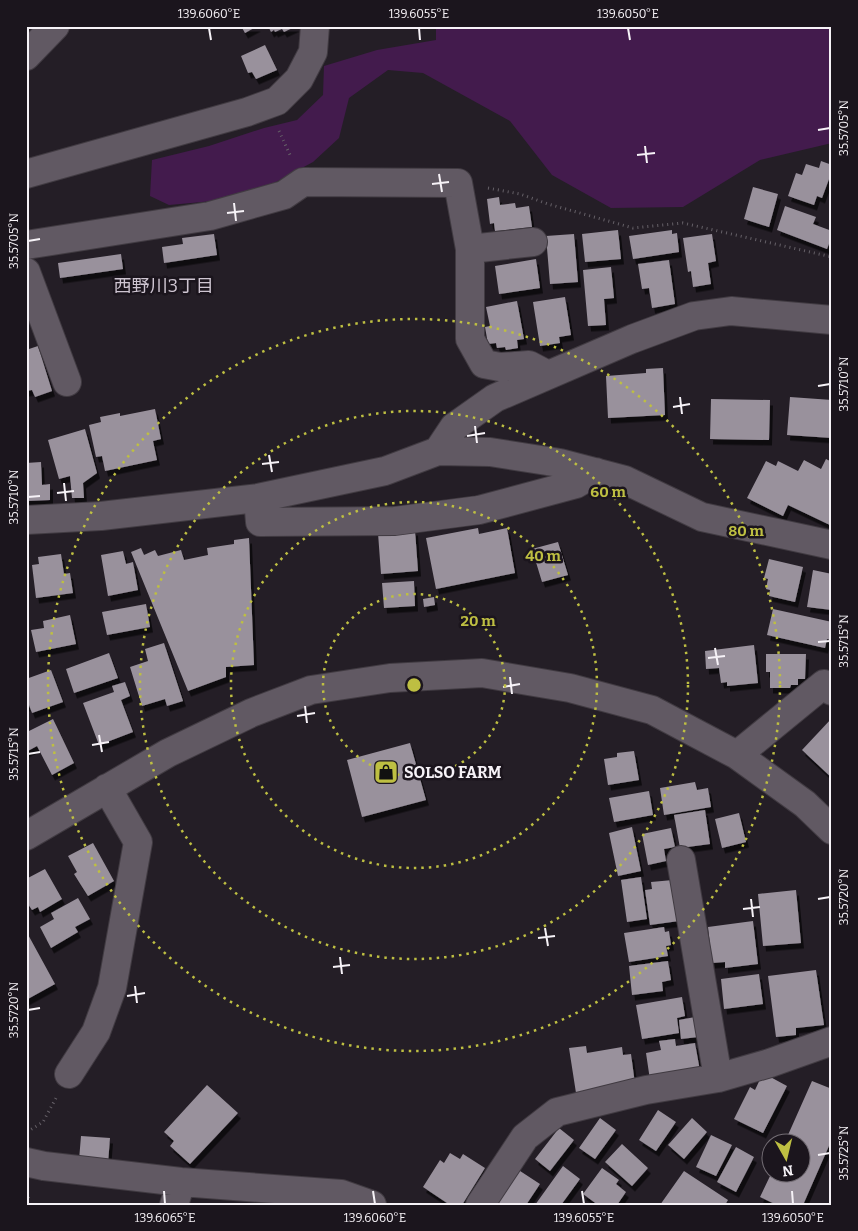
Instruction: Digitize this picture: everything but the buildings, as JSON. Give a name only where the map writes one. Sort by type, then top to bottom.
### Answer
[{"type":"street","points":[[26,56],[55,26]]},
{"type":"street","points":[[26,174],[247,112],[277,101],[299,80],[313,52],[315,26]]},
{"type":"street","points":[[26,245],[210,216],[284,195],[303,182],[458,183],[470,248],[470,339],[484,364],[500,367],[529,365],[548,376]]},
{"type":"street","points":[[470,248],[532,242]]},
{"type":"street","points":[[26,272],[67,382]]},
{"type":"street","points":[[438,452],[454,427],[495,398],[632,339],[694,316],[731,311],[832,320]]},
{"type":"street","points":[[26,520],[101,516],[258,498],[386,471],[438,452],[490,452],[560,463],[626,480],[702,517],[832,545]]},
{"type":"street","points":[[258,498],[260,522],[395,520],[479,510],[576,484],[596,472]]},
{"type":"street","points":[[26,836],[168,753],[251,714],[311,690],[390,678],[482,673],[570,688],[652,710],[737,755],[805,804],[832,830]]},
{"type":"street","points":[[737,755],[824,684],[832,691]]},
{"type":"street","points":[[69,1074],[96,1032],[112,988],[138,842],[107,788]]},
{"type":"street","points":[[681,860],[718,1078]]},
{"type":"street","points":[[480,1205],[525,1137],[557,1112],[646,1090],[718,1078],[770,1063],[832,1041]]},
{"type":"street","points":[[26,1162],[180,1197],[341,1194],[372,1205]]},
{"type":"path","points":[[276,125],[303,182]]},
{"type":"path","points":[[458,183],[520,194],[548,204],[633,228],[683,223],[832,257]]},
{"type":"path","points":[[26,1132],[43,1122]]},
{"type":"shaded area","points":[[436,26],[832,26],[832,143],[760,160],[683,207],[611,208],[552,175],[510,121],[423,73],[388,70],[349,98],[339,138],[313,162],[272,184],[213,201],[169,205],[150,196],[152,160],[209,146],[264,128],[297,120],[323,95],[324,66],[377,50],[436,40]]},
{"type":"place","name":"SOLSO FARM","points":[[386,772]]},
{"type":"district","name":"西野川3丁目","points":[[164,286]]}]
